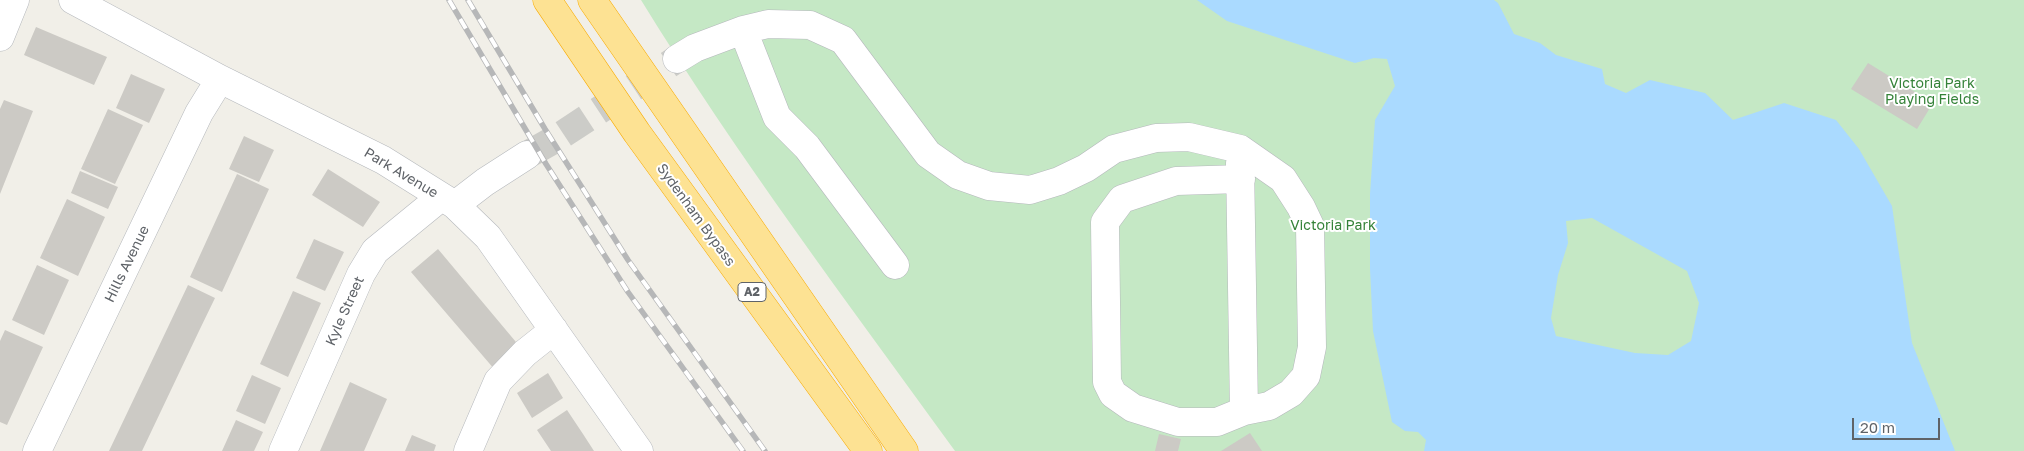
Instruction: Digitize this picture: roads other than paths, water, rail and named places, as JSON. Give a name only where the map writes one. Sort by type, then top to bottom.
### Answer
[{"type":"highway","name":"Sydenham Bypass","points":[[547,0],[637,133],[868,451]]},
{"type":"highway","name":"A2","points":[[592,0],[904,451]]},
{"type":"street","points":[[0,37],[15,0]]},
{"type":"street","name":"Park Avenue","points":[[72,0],[220,79],[383,160],[448,201],[488,237],[639,451]]},
{"type":"street","points":[[677,59],[695,48],[743,30],[768,24],[810,25],[843,40],[928,154],[958,175],[989,186],[1030,190],[1059,181],[1086,168],[1114,148],[1156,138],[1189,137],[1240,149],[1283,179],[1301,206],[1310,226],[1312,347],[1306,376],[1291,393],[1268,406],[1244,411],[1218,422],[1178,422],[1133,408],[1113,394],[1107,382],[1105,222],[1122,199],[1176,181],[1241,179]]},
{"type":"street","points":[[743,30],[777,117],[807,147],[895,265]]},
{"type":"street","name":"Hills Avenue","points":[[37,451],[199,113],[220,79]]},
{"type":"street","points":[[1240,149],[1244,411]]},
{"type":"street","name":"Kyle Street","points":[[283,451],[361,274],[374,251],[448,201],[484,182],[527,155]]},
{"type":"street","points":[[468,451],[498,381],[525,353],[554,330]]},
{"type":"water","points":[[1197,0],[1494,0],[1498,3],[1514,34],[1540,43],[1556,55],[1602,69],[1605,84],[1626,93],[1650,80],[1705,93],[1733,120],[1784,103],[1836,120],[1859,149],[1892,206],[1912,343],[1955,451],[1424,451],[1426,440],[1418,432],[1405,431],[1392,422],[1373,331],[1370,269],[1370,194],[1375,120],[1395,86],[1387,59],[1374,58],[1355,63],[1227,21]],"holes":[[[1592,218],[1687,271],[1699,303],[1691,341],[1668,355],[1635,353],[1556,336],[1551,318],[1558,275],[1568,243],[1566,221]]]},
{"type":"tunnel","points":[[527,155],[557,138],[677,59]]},
{"type":"railway","points":[[449,0],[546,164],[628,292],[743,451]]},
{"type":"railway","points":[[468,0],[545,129],[628,260],[765,451]]},
{"type":"park label","name":"Victoria Park Playing Fields","points":[[1932,92]]},
{"type":"park label","name":"Victoria Park","points":[[1333,226]]}]
